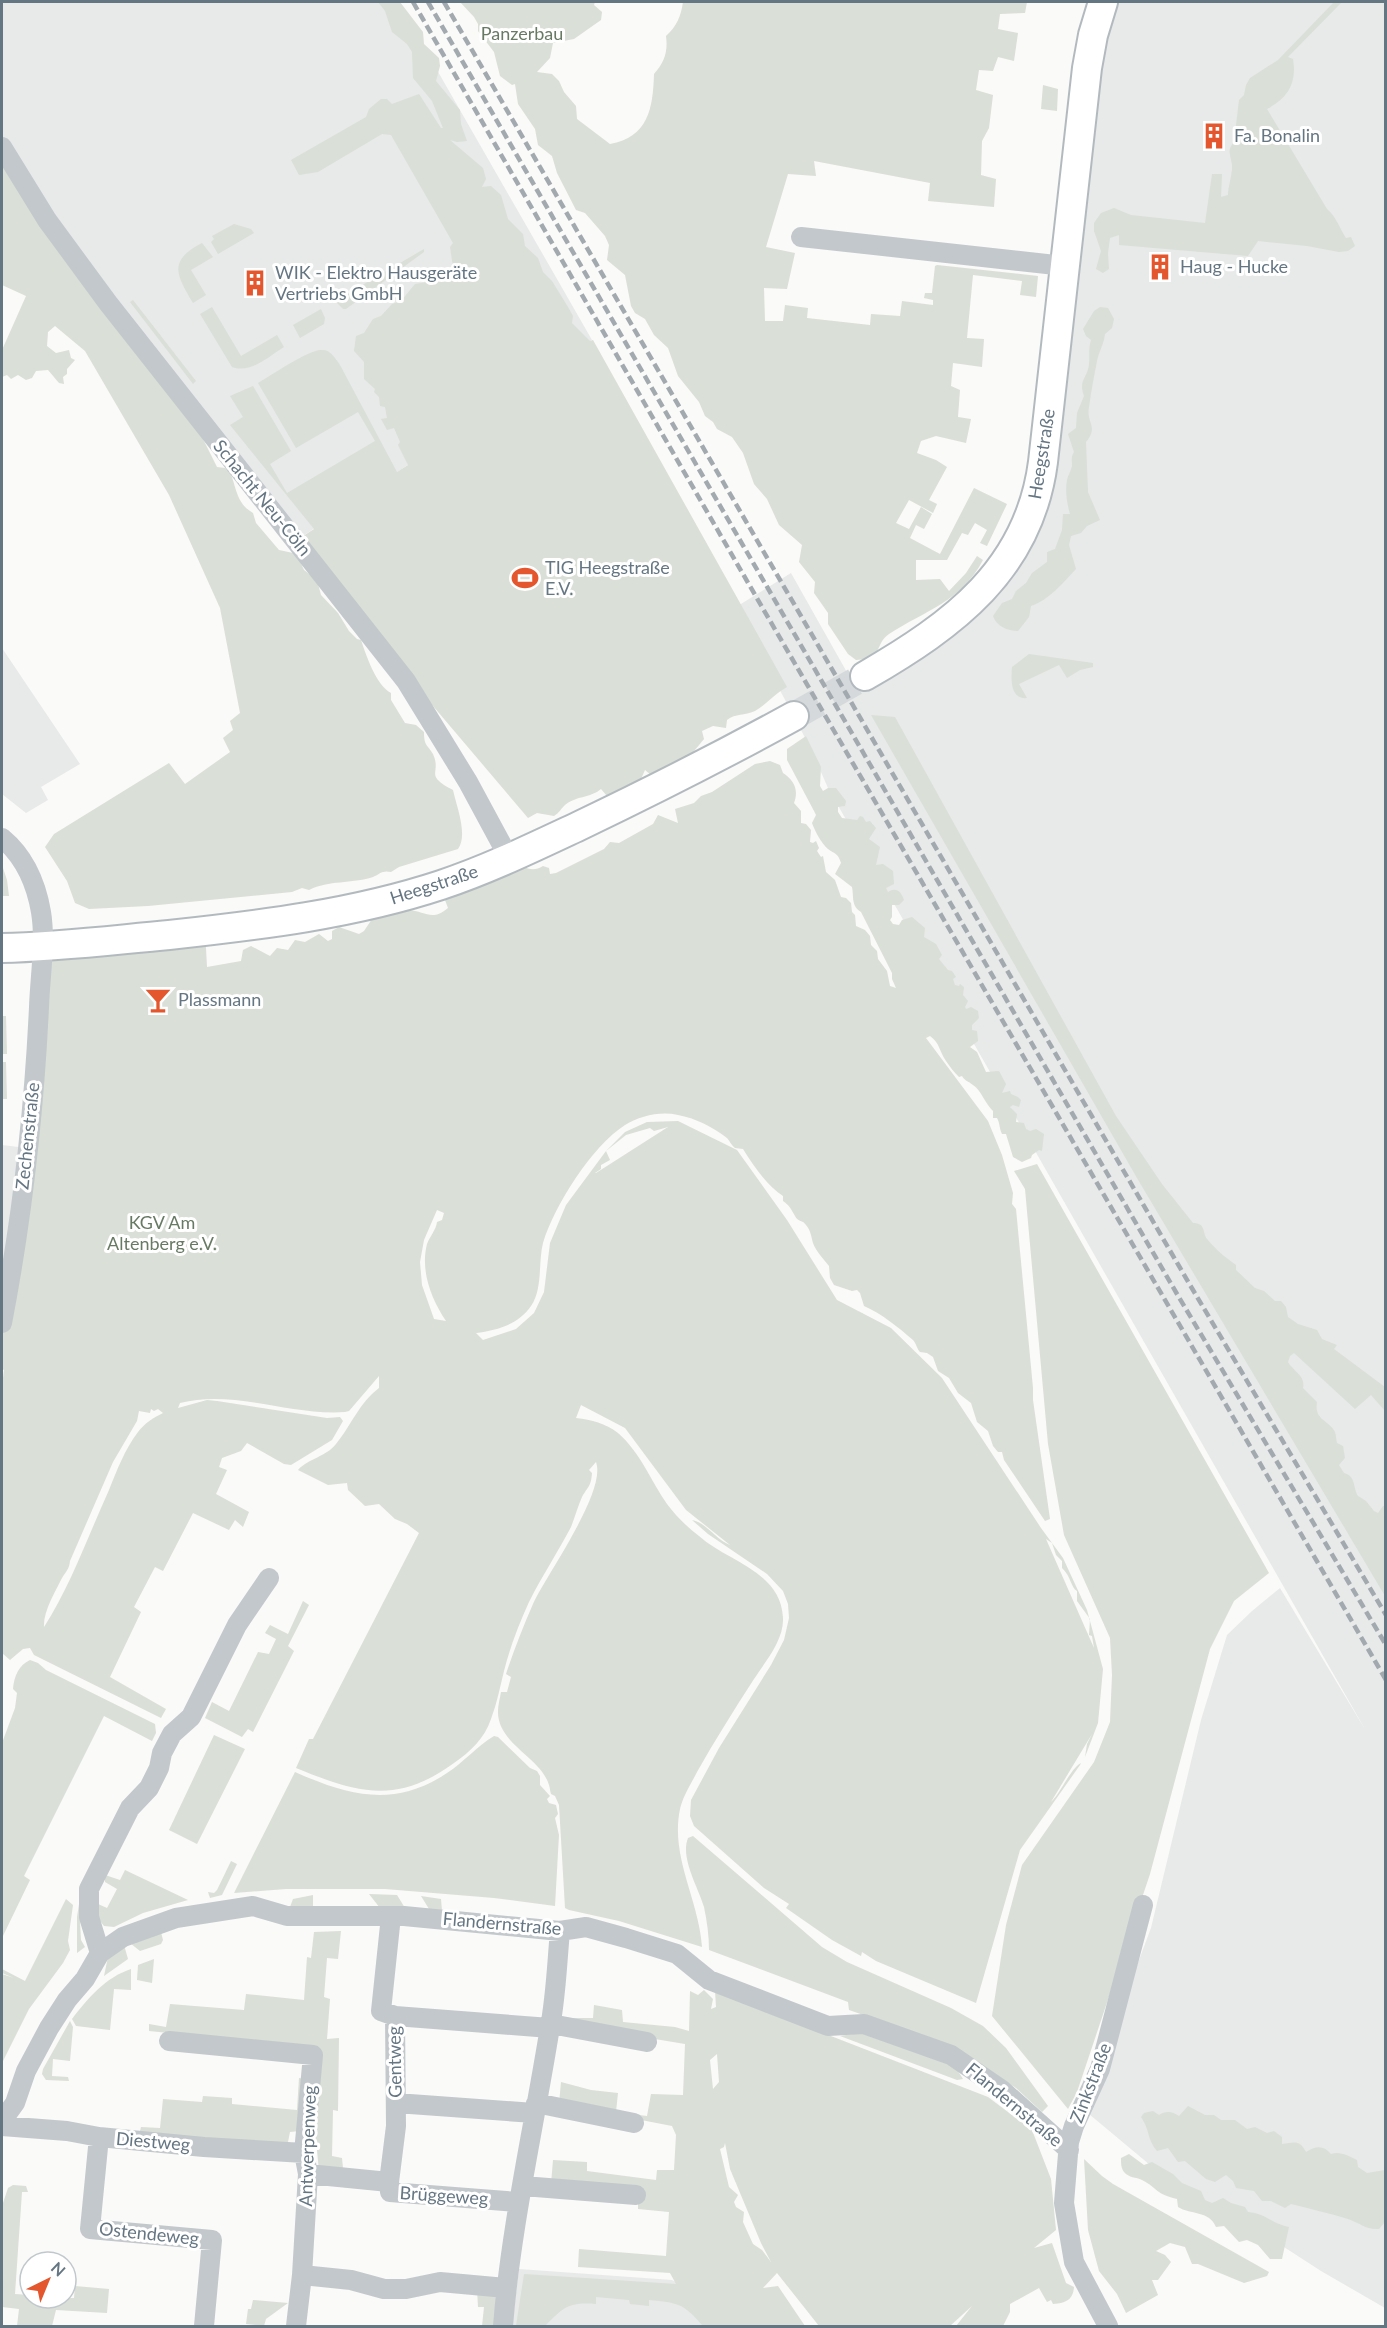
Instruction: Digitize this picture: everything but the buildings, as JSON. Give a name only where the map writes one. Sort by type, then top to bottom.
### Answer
[{"type":"street","name":"Heegstraße","points":[[866,676],[921,642],[976,597],[1001,570],[1025,529],[1034,508],[1040,482],[1086,76],[1093,35],[1103,2]]},
{"type":"street","name":"Schacht Neu-Cöln","points":[[2,147],[47,220],[108,303],[406,681],[468,782],[509,858]]},
{"type":"street","points":[[801,237],[1065,266]]},
{"type":"street","name":"Heegstraße","points":[[2,948],[42,947],[251,926],[341,912],[440,885],[509,858],[659,787],[794,716]]},
{"type":"street","name":"Zechenstraße","points":[[2,838],[19,855],[32,880],[41,915],[42,947],[32,1111],[15,1256],[2,1323]]},
{"type":"street","points":[[100,1953],[89,1917],[89,1889],[130,1808],[149,1788],[172,1734],[191,1717],[237,1625],[269,1578]]},
{"type":"street","name":"Zinkstraße","points":[[1108,2326],[1074,2262],[1064,2203],[1069,2150],[1074,2126],[1100,2069],[1143,1905]]},
{"type":"street","name":"Flandernstraße","points":[[2,2121],[15,2103],[26,2071],[49,2028],[67,2000],[85,1979],[100,1953],[123,1938],[176,1918],[253,1906],[287,1916],[391,1916],[449,1919],[560,1931],[586,1927],[677,1954],[709,1980],[828,2026],[864,2024],[951,2055],[1002,2090],[1069,2150]]},
{"type":"street","name":"Gentweg","points":[[389,2182],[396,2126],[395,2016],[381,2012],[391,1916]]},
{"type":"street","points":[[502,2326],[520,2194],[551,2026],[560,1931]]},
{"type":"street","points":[[395,2016],[551,2026],[647,2042]]},
{"type":"street","name":"Antwerpenweg","points":[[169,2041],[313,2055],[304,2153],[308,2174],[302,2275],[296,2326]]},
{"type":"street","points":[[396,2103],[535,2108],[634,2123]]},
{"type":"street","name":"Diestweg","points":[[2,2126],[67,2131],[99,2137],[304,2153]]},
{"type":"street","name":"Ostendeweg","points":[[99,2137],[90,2229],[212,2240],[204,2326]]},
{"type":"street","name":"Brüggeweg","points":[[308,2174],[389,2182],[390,2192],[636,2195]]},
{"type":"street","points":[[302,2275],[351,2280],[384,2289],[406,2289],[440,2282],[506,2288]]},
{"type":"shaded area","points":[[2,2],[398,2],[592,340],[294,542],[2,147]]},
{"type":"shaded area","points":[[1103,2],[1385,2],[1385,2308],[1321,2271],[1264,2234],[1186,2195],[1083,2109],[1151,1928],[1201,1720],[1227,1635],[1280,1588],[1366,1731],[828,788],[811,749],[736,607],[791,573],[853,683],[1017,545]]},
{"type":"shaded area","points":[[2,648],[80,764],[41,787],[48,800],[26,813],[2,794]]},
{"type":"shaded area","points":[[2,1145],[27,1148],[2,1323]]},
{"type":"shaded area","points":[[519,2269],[672,2280],[703,2294],[738,2326],[512,2326]]},
{"type":"green space","name":"TIG Heegstraße E.V.","points":[[378,2],[400,2],[423,32],[424,44],[439,58],[440,66],[436,81],[460,110],[461,124],[467,141],[450,140],[483,168],[486,179],[482,187],[491,186],[501,195],[508,219],[523,234],[525,246],[538,258],[543,272],[552,281],[573,316],[572,323],[590,341],[593,340],[787,687],[755,711],[727,720],[726,728],[713,726],[702,731],[704,739],[690,756],[651,775],[645,770],[641,779],[641,787],[615,799],[607,796],[601,789],[568,803],[554,816],[537,813],[528,818],[294,542],[314,529],[230,425],[243,417],[230,396],[253,386],[291,451],[270,464],[287,493],[375,441],[358,412],[296,448],[258,383],[309,353],[325,350],[340,365],[397,472],[408,465],[398,445],[400,442],[394,428],[387,430],[381,419],[387,418],[385,407],[380,406],[379,397],[374,392],[375,389],[364,379],[364,362],[354,351],[356,336],[364,333],[373,319],[381,316],[392,304],[401,301],[415,284],[434,281],[453,267],[450,247],[453,243],[391,135],[382,134],[318,172],[299,175],[291,160],[366,117],[369,109],[381,99],[387,99],[392,104],[419,94],[443,128],[432,101],[413,78],[412,52],[407,44],[392,32],[385,11]]},
{"type":"green space","name":"Panzerbau","points":[[460,2],[595,2],[594,5],[602,12],[601,20],[574,39],[553,43],[550,58],[537,72],[552,74],[576,106],[577,119],[610,144],[633,135],[646,120],[652,99],[654,74],[665,56],[666,36],[678,20],[683,2],[1027,2],[1025,13],[1000,14],[998,29],[1018,33],[1014,61],[998,57],[993,71],[979,70],[976,90],[993,95],[989,128],[982,141],[981,175],[996,179],[994,207],[928,201],[930,183],[814,161],[816,176],[788,174],[766,247],[795,253],[787,289],[764,288],[765,321],[783,321],[785,305],[808,308],[807,318],[870,325],[871,314],[900,316],[902,301],[933,305],[933,300],[924,298],[925,293],[932,293],[937,265],[1038,276],[1036,297],[1020,295],[1022,281],[973,275],[967,338],[984,339],[982,367],[953,363],[951,386],[960,390],[958,417],[971,419],[966,443],[936,436],[921,441],[917,453],[947,467],[929,500],[937,504],[933,513],[909,500],[896,523],[909,529],[921,507],[932,514],[924,529],[916,525],[910,538],[940,554],[974,488],[1007,504],[987,546],[980,543],[987,530],[975,523],[968,535],[962,533],[947,560],[916,560],[916,580],[940,579],[949,591],[966,573],[977,556],[983,560],[964,586],[953,596],[889,634],[884,638],[875,654],[856,660],[848,654],[828,624],[828,613],[814,593],[815,582],[799,562],[802,545],[779,525],[767,499],[754,484],[743,453],[732,437],[717,429],[713,422],[705,416],[699,402],[678,376],[668,348],[654,335],[645,319],[635,313],[631,306],[625,275],[607,260],[609,245],[605,236],[585,213],[576,210],[557,173],[552,156],[538,145],[535,129],[518,104],[515,84],[512,85],[500,76],[494,52],[478,31],[478,24],[474,17]]},
{"type":"green space","points":[[1334,2],[1342,2],[1288,57],[1293,59],[1292,82],[1286,95],[1267,109],[1327,209],[1346,238],[1351,237],[1355,246],[1348,251],[1339,252],[1258,241],[1248,256],[1119,245],[1119,235],[1110,238],[1109,269],[1103,273],[1096,269],[1101,251],[1094,231],[1094,223],[1101,213],[1114,208],[1131,215],[1205,223],[1212,174],[1222,174],[1221,197],[1228,195],[1232,168],[1230,151],[1234,142],[1239,100],[1244,95],[1250,78],[1278,60]]},
{"type":"green space","points":[[1043,85],[1058,89],[1057,111],[1041,109]]},
{"type":"green space","points":[[2,156],[198,429],[217,467],[225,468],[230,472],[240,500],[253,513],[256,523],[279,550],[293,553],[304,570],[317,580],[321,595],[338,613],[349,631],[361,640],[376,677],[391,693],[391,700],[405,723],[416,725],[424,732],[425,742],[435,761],[436,777],[453,790],[462,829],[458,849],[373,877],[324,885],[309,890],[302,888],[292,892],[148,906],[89,909],[75,903],[67,881],[45,847],[54,834],[169,763],[185,784],[230,752],[223,738],[233,730],[230,721],[240,713],[220,608],[169,495],[85,351],[55,326],[48,332],[47,346],[56,353],[69,350],[71,358],[75,360],[63,377],[64,384],[59,383],[48,370],[36,371],[32,378],[26,380],[18,375],[11,379],[7,375],[2,377],[2,350],[26,296],[2,285]]},
{"type":"green space","points":[[234,224],[251,229],[254,233],[218,254],[211,242],[214,239],[212,236]]},
{"type":"green space","points":[[202,243],[213,257],[191,270],[206,295],[193,303],[182,284],[178,269],[184,256]]},
{"type":"green space","points":[[424,249],[424,252],[346,309],[335,301]]},
{"type":"green space","points":[[133,300],[196,381],[193,384],[130,302]]},
{"type":"green space","points":[[212,307],[241,356],[277,335],[284,347],[253,366],[239,369],[232,367],[200,314]]},
{"type":"green space","points":[[1100,307],[1108,308],[1114,319],[1112,328],[1105,334],[1097,361],[1089,413],[1092,432],[1086,442],[1088,492],[1100,520],[1087,526],[1081,533],[1071,536],[1069,545],[1076,569],[1050,595],[1031,606],[1029,617],[1018,631],[1010,630],[1000,625],[993,616],[1002,603],[1012,599],[1032,573],[1047,562],[1047,552],[1055,549],[1062,530],[1063,514],[1070,514],[1066,484],[1074,452],[1068,434],[1076,428],[1077,413],[1084,396],[1082,386],[1088,369],[1091,340],[1083,329],[1094,311]]},
{"type":"green space","points":[[321,309],[325,318],[324,324],[300,338],[293,325]]},
{"type":"green space","points":[[1029,654],[1093,663],[1093,667],[1080,670],[1067,678],[1059,665],[1019,684],[1027,698],[1021,698],[1017,696],[1013,688],[1012,667]]},
{"type":"green space","points":[[871,715],[895,717],[1116,1116],[1162,1184],[1193,1223],[1202,1226],[1210,1243],[1236,1265],[1236,1270],[1255,1288],[1264,1291],[1275,1301],[1281,1301],[1286,1307],[1288,1317],[1298,1324],[1317,1330],[1322,1339],[1337,1345],[1334,1349],[1385,1387],[1385,1411],[1371,1395],[1355,1409],[1294,1353],[1288,1362],[1303,1380],[1303,1388],[1317,1402],[1318,1413],[1335,1432],[1337,1443],[1343,1446],[1345,1458],[1339,1465],[1344,1473],[1351,1477],[1358,1496],[1378,1513],[1385,1506],[1385,1596],[1137,1178]]},
{"type":"green space","name":"KGV Am Altenberg e.V.","points":[[806,736],[821,767],[820,786],[823,791],[836,788],[846,801],[845,806],[838,807],[842,818],[857,820],[860,816],[866,822],[870,821],[876,828],[869,839],[880,847],[876,865],[883,864],[893,871],[894,884],[886,888],[888,892],[898,891],[904,900],[899,905],[892,905],[890,920],[893,924],[899,925],[902,920],[912,917],[925,928],[924,937],[936,944],[942,955],[939,959],[956,977],[953,979],[955,985],[960,984],[964,987],[963,995],[968,1001],[966,1009],[971,1007],[978,1011],[979,1018],[972,1025],[972,1030],[977,1031],[978,1041],[970,1047],[977,1052],[986,1072],[999,1071],[1006,1084],[1002,1093],[1010,1091],[1021,1100],[1019,1107],[1013,1105],[1010,1107],[1017,1114],[1016,1122],[1024,1123],[1026,1129],[1030,1131],[1036,1129],[1044,1134],[1042,1151],[1039,1150],[1031,1158],[1022,1162],[1013,1157],[1006,1134],[1002,1134],[997,1118],[993,1118],[993,1111],[979,1090],[962,1076],[959,1077],[946,1061],[938,1044],[930,1036],[926,1038],[988,1121],[1002,1155],[1013,1193],[1012,1204],[1016,1209],[1033,1400],[1050,1519],[1045,1521],[1004,1460],[1002,1452],[998,1452],[993,1446],[988,1431],[977,1422],[971,1403],[958,1393],[949,1378],[938,1371],[933,1357],[920,1352],[913,1340],[902,1330],[864,1306],[857,1290],[852,1291],[834,1285],[830,1278],[829,1266],[814,1246],[808,1227],[796,1218],[783,1201],[783,1196],[766,1181],[743,1149],[735,1148],[722,1134],[691,1118],[657,1114],[637,1119],[625,1125],[600,1147],[565,1195],[548,1228],[543,1243],[539,1284],[531,1306],[520,1318],[506,1326],[476,1333],[483,1340],[516,1329],[534,1313],[544,1292],[550,1243],[566,1205],[606,1151],[625,1132],[647,1122],[678,1121],[737,1150],[787,1220],[837,1300],[891,1328],[942,1378],[1052,1543],[1046,1539],[1094,1648],[1092,1636],[1089,1635],[1090,1621],[1103,1669],[1098,1723],[1085,1757],[1087,1744],[1092,1734],[1051,1802],[1073,1770],[1081,1763],[1080,1765],[1020,1850],[976,2003],[876,1961],[862,1952],[861,1956],[832,1940],[786,1908],[789,1904],[764,1888],[694,1826],[690,1816],[691,1800],[719,1748],[784,1640],[789,1618],[788,1604],[783,1591],[767,1574],[708,1534],[692,1520],[702,1524],[730,1545],[686,1510],[625,1428],[581,1405],[576,1418],[598,1422],[618,1433],[633,1449],[667,1504],[678,1517],[711,1545],[763,1578],[773,1589],[780,1602],[783,1618],[777,1642],[704,1760],[680,1809],[679,1844],[702,1947],[619,1921],[565,1908],[559,1805],[555,1796],[551,1794],[549,1785],[538,1766],[504,1733],[500,1723],[498,1709],[501,1692],[507,1692],[511,1677],[506,1674],[515,1647],[540,1590],[585,1512],[597,1475],[596,1462],[589,1470],[592,1473],[591,1481],[582,1497],[571,1527],[534,1592],[522,1619],[509,1653],[493,1713],[485,1733],[460,1758],[433,1776],[414,1785],[395,1790],[376,1791],[338,1784],[296,1768],[309,1739],[313,1739],[419,1533],[395,1519],[379,1504],[365,1506],[348,1490],[347,1483],[328,1485],[298,1470],[336,1444],[361,1408],[379,1388],[379,1376],[349,1411],[345,1412],[304,1410],[221,1399],[200,1400],[180,1403],[178,1408],[207,1400],[217,1401],[327,1418],[340,1417],[343,1421],[332,1440],[291,1465],[284,1464],[247,1443],[241,1451],[222,1458],[219,1467],[227,1470],[216,1494],[249,1512],[243,1527],[235,1520],[229,1530],[193,1513],[163,1571],[155,1567],[134,1607],[141,1612],[110,1677],[166,1709],[161,1718],[34,1655],[30,1648],[23,1649],[10,1660],[2,1653],[2,1385],[4,1370],[2,1369],[2,1322],[42,947],[205,930],[207,967],[241,961],[243,950],[251,946],[270,956],[277,948],[288,950],[295,940],[305,942],[319,934],[328,941],[332,939],[332,931],[339,927],[359,934],[364,931],[374,916],[400,910],[428,915],[442,912],[448,908],[446,895],[521,865],[532,869],[543,866],[549,868],[550,874],[556,873],[604,849],[610,842],[619,843],[653,824],[658,815],[678,823],[675,809],[694,803],[701,796],[712,792],[755,764],[770,761],[780,765],[783,773],[793,782],[796,790],[794,803],[801,811],[801,823],[806,824],[811,830],[810,842],[816,841],[819,848],[817,851],[821,857],[823,856],[826,872],[835,880],[841,897],[851,903],[856,926],[865,930],[870,936],[871,945],[877,951],[878,959],[887,971],[890,986],[896,988],[892,973],[861,912],[854,904],[852,887],[835,874],[841,863],[840,860],[825,846],[815,830],[812,823],[816,815],[787,760],[787,749]],"holes":[[[668,1127],[595,1173],[601,1169],[601,1165],[610,1160],[606,1151],[626,1135],[650,1128],[654,1131]],[[437,1210],[444,1213],[442,1220],[437,1222],[427,1244],[425,1265],[432,1295],[446,1321],[434,1319],[422,1285],[420,1262],[424,1240]],[[151,1409],[154,1411],[158,1409],[163,1413],[143,1426],[129,1445],[71,1577],[44,1627],[45,1615],[50,1602],[68,1568],[113,1462],[137,1421],[139,1411],[150,1413]]]},
{"type":"green space","points":[[2,865],[7,880],[9,896],[2,896]]},
{"type":"green space","points":[[2,1016],[6,1016],[7,1054],[2,1054]]},
{"type":"green space","points":[[2,1062],[6,1062],[7,1099],[2,1099]]},
{"type":"green space","points":[[1037,1164],[1269,1573],[1234,1601],[1210,1649],[1150,1874],[1077,2092],[1068,2109],[992,2016],[1006,1925],[1022,1865],[1094,1762],[1110,1722],[1112,1675],[1110,1638],[1064,1535],[1048,1444],[1025,1189],[1014,1171]]},
{"type":"green space","points":[[1052,1543],[1063,1558],[1089,1618],[1077,1601],[1077,1591],[1062,1568],[1062,1561],[1056,1555]]},
{"type":"green space","points":[[303,1601],[309,1605],[288,1646],[294,1651],[253,1732],[248,1729],[242,1737],[205,1718],[212,1702],[229,1711],[258,1652],[269,1654],[276,1639],[265,1633],[270,1625],[288,1634]]},
{"type":"green space","points":[[30,1660],[155,1724],[156,1733],[152,1741],[104,1716],[24,1876],[30,1880],[2,1938],[2,1743],[15,1708],[17,1693],[13,1689],[16,1675],[20,1668]]},
{"type":"green space","points":[[214,1735],[245,1749],[197,1844],[169,1830]]},
{"type":"green space","points":[[494,1736],[498,1737],[530,1768],[537,1771],[540,1776],[540,1785],[550,1796],[547,1799],[549,1803],[556,1805],[558,1814],[555,1818],[559,1835],[555,1906],[494,1898],[385,1889],[286,1889],[234,1893],[295,1772],[353,1792],[372,1795],[409,1791],[428,1784],[447,1773]]},
{"type":"green space","points":[[693,1836],[822,1947],[847,1962],[951,2008],[983,2026],[1006,2048],[1048,2106],[1042,2112],[1016,2088],[982,2066],[878,2020],[849,2010],[848,2002],[709,1950],[704,1907],[686,1854],[688,1838]]},
{"type":"green space","points":[[231,1861],[237,1864],[222,1895],[210,1898],[208,1892],[214,1893],[217,1890]]},
{"type":"green space","points":[[125,1870],[188,1900],[143,1913],[114,1927],[104,1926],[97,1917],[98,1904],[107,1908],[117,1889],[105,1882],[105,1875],[120,1880]]},
{"type":"green space","points":[[369,1894],[397,1895],[405,1908],[380,1908]]},
{"type":"green space","points":[[313,1895],[313,1909],[290,1907],[293,1899]]},
{"type":"green space","points":[[421,1896],[441,1899],[442,1911],[429,1909]]},
{"type":"green space","points":[[66,1899],[73,1905],[68,1941],[70,1950],[29,2009],[2,2063],[2,1974],[14,1978],[2,1973],[2,1969],[25,1981]]},
{"type":"green space","points":[[79,1904],[81,1940],[85,1947],[77,1953],[77,1917]]},
{"type":"green space","points":[[341,1931],[338,1959],[327,1958],[324,1997],[330,1999],[327,2039],[339,2038],[338,2111],[333,2110],[332,2156],[342,2158],[343,2168],[319,2171],[317,2150],[311,2144],[318,2048],[149,2031],[149,2024],[166,2027],[170,2004],[244,2010],[246,1994],[304,2000],[307,1957],[311,1958],[314,1932]]},
{"type":"green space","points":[[161,1932],[163,1940],[161,1944],[140,1951],[130,1943]]},
{"type":"green space","points":[[124,1945],[128,1959],[104,1976],[108,1957]]},
{"type":"green space","points":[[154,1959],[152,1983],[137,1980],[138,1965]]},
{"type":"green space","points":[[131,1969],[131,1990],[114,1989],[110,2030],[76,2026],[72,2019],[91,1996],[113,1977]]},
{"type":"green space","points":[[704,1990],[713,1999],[711,2009],[716,2007],[715,1991],[988,2097],[1032,2130],[1051,2179],[1056,2230],[1034,2248],[1052,2243],[1066,2283],[1074,2287],[1070,2298],[1065,2302],[1053,2304],[1051,2300],[1047,2302],[1039,2288],[1010,2304],[1010,2312],[1003,2326],[956,2326],[972,2306],[950,2326],[819,2326],[777,2273],[763,2288],[778,2286],[805,2326],[703,2326],[685,2308],[674,2303],[649,2300],[649,2306],[630,2304],[629,2300],[596,2297],[596,2304],[567,2307],[545,2326],[516,2326],[524,2274],[676,2284],[670,2273],[578,2267],[579,2249],[666,2256],[669,2212],[638,2209],[638,2189],[551,2184],[553,2160],[587,2162],[587,2171],[656,2180],[657,2170],[674,2170],[676,2135],[672,2126],[559,2104],[561,2082],[591,2090],[618,2093],[616,2112],[647,2116],[651,2094],[683,2095],[685,2044],[571,2025],[569,2018],[593,2018],[594,2005],[622,2010],[623,2022],[675,2027],[689,2031],[690,1991],[698,1995]],"holes":[[[717,2054],[719,2082],[713,2089],[710,2060]],[[725,2143],[730,2169],[771,2262],[762,2250],[753,2244],[743,2222],[744,2212],[736,2207],[734,2202],[738,2195],[729,2187],[720,2149]]]},
{"type":"green space","points":[[70,2021],[73,2027],[70,2061],[53,2059],[52,2076],[68,2077],[69,2081],[46,2080],[42,2074],[43,2069]]},
{"type":"green space","points":[[866,2032],[954,2065],[963,2079],[957,2080],[840,2036]]},
{"type":"green space","points":[[299,2078],[305,2079],[300,2131],[290,2132],[287,2147],[139,2135],[141,2127],[160,2128],[163,2099],[202,2102],[203,2096],[232,2098],[232,2104],[297,2110]]},
{"type":"green space","points":[[1188,2106],[1205,2115],[1214,2115],[1221,2120],[1235,2120],[1247,2129],[1255,2127],[1267,2133],[1274,2131],[1282,2137],[1282,2144],[1297,2143],[1302,2145],[1306,2152],[1319,2147],[1331,2154],[1338,2153],[1347,2156],[1357,2160],[1358,2167],[1367,2173],[1385,2170],[1385,2222],[1379,2229],[1370,2228],[1320,2211],[1291,2204],[1285,2208],[1271,2201],[1262,2201],[1254,2191],[1236,2188],[1233,2181],[1226,2175],[1215,2182],[1206,2179],[1185,2161],[1178,2162],[1168,2148],[1157,2151],[1141,2117],[1144,2113],[1153,2111],[1159,2115],[1169,2112],[1179,2116]]},
{"type":"green space","points":[[1129,2154],[1144,2165],[1152,2162],[1173,2174],[1182,2183],[1201,2191],[1205,2200],[1212,2203],[1223,2198],[1245,2207],[1248,2212],[1259,2214],[1289,2227],[1282,2259],[1270,2259],[1258,2245],[1247,2240],[1239,2242],[1224,2226],[1216,2227],[1204,2215],[1178,2207],[1177,2199],[1164,2195],[1142,2180],[1126,2174],[1121,2158]]},
{"type":"green space","points":[[1084,2159],[1113,2184],[1269,2272],[1267,2276],[1244,2283],[1198,2264],[1192,2264],[1185,2247],[1170,2243],[1156,2251],[1165,2255],[1171,2262],[1158,2280],[1152,2280],[1158,2295],[1126,2313],[1117,2294],[1099,2271],[1088,2230]]},
{"type":"green space","points":[[13,2185],[26,2186],[28,2192],[22,2192],[15,2294],[18,2294],[18,2309],[2,2307],[2,2206],[8,2188]]},
{"type":"green space","points":[[78,2286],[109,2289],[107,2313],[56,2310],[78,2310]]},
{"type":"green space","points":[[477,2289],[489,2291],[499,2300],[496,2326],[482,2326],[484,2307],[478,2307]]},
{"type":"green space","points":[[253,2300],[288,2303],[266,2319],[264,2326],[246,2324],[248,2309],[251,2309]]},
{"type":"green space","points":[[19,2310],[56,2310],[52,2326],[17,2326]]},
{"type":"tunnel","points":[[794,716],[865,676]]},
{"type":"railway","points":[[413,2],[1386,1680]]},
{"type":"railway","points":[[428,2],[1177,1294],[1386,1645]]},
{"type":"railway","points":[[444,2],[1190,1285],[1386,1615]]},
{"type":"place","name":"Fa. Bonalin","points":[[1214,136]]},
{"type":"place","name":"Haug - Hucke","points":[[1160,267]]},
{"type":"place","name":"WIK - Elektro Hausgeräte Vertriebs GmbH","points":[[255,283]]},
{"type":"place","name":"TIG Heegstraße E.V.","points":[[525,578]]},
{"type":"place","name":"Plassmann","points":[[158,1000]]}]
